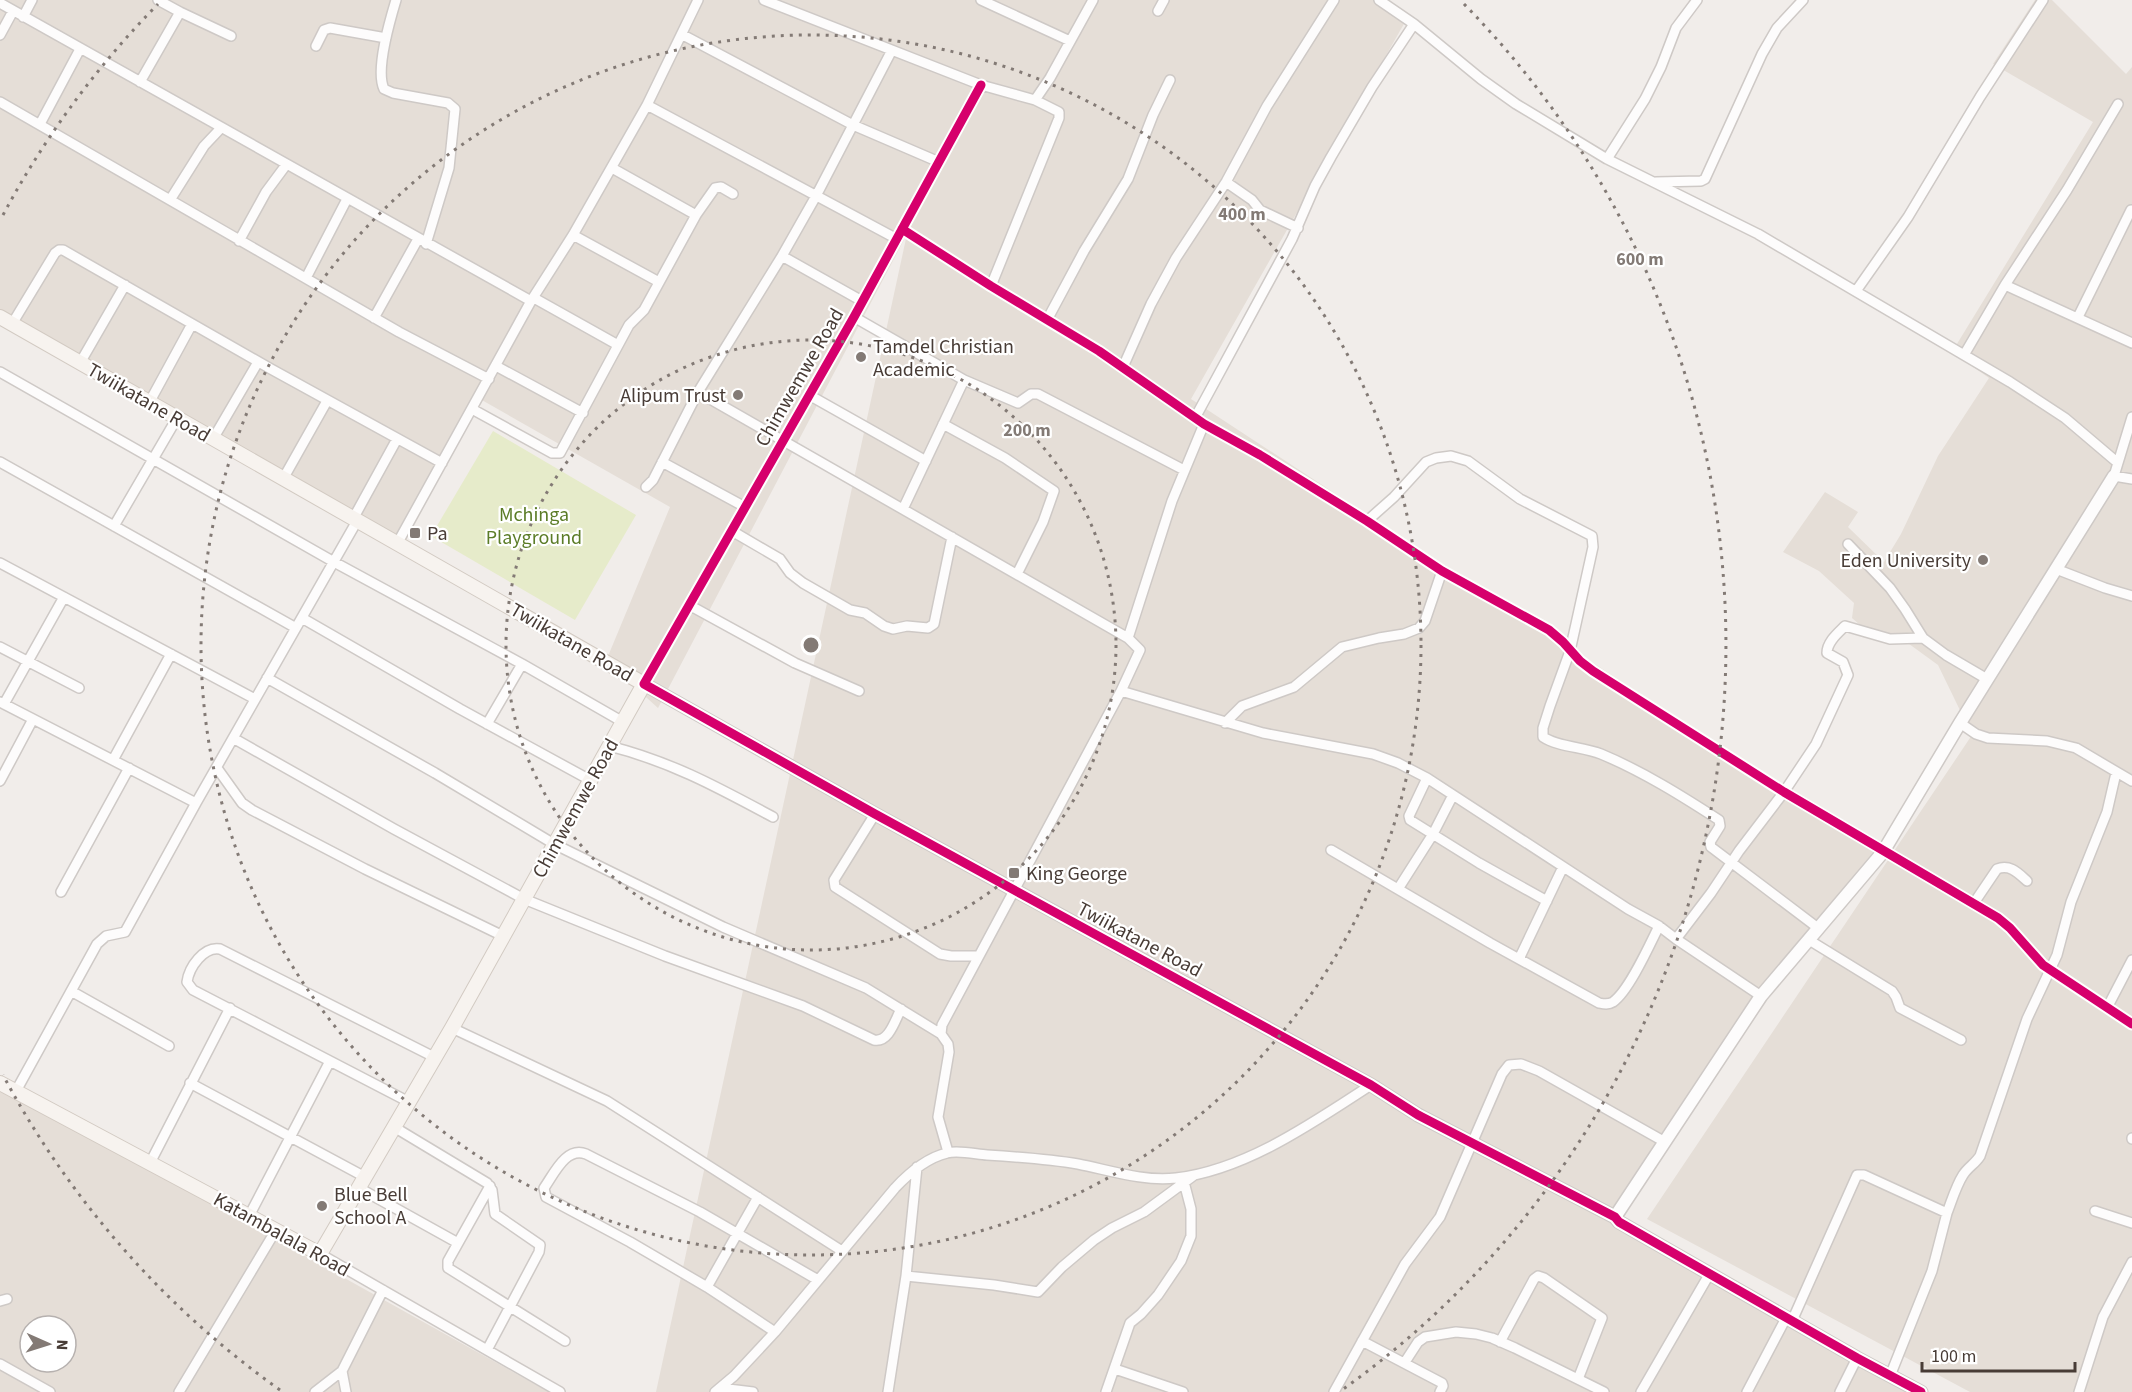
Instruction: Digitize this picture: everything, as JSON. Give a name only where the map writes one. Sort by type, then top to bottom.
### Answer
[{"type":"main road","name":"Twiikatane Road","points":[[3,319],[644,684]]},
{"type":"main road","name":"Chimwemwe Road","points":[[320,1254],[452,1028],[644,684]]},
{"type":"main road","name":"Katambalala Road","points":[[0,1083],[320,1254]]},
{"type":"street","points":[[23,17],[32,0]]},
{"type":"street","points":[[158,0],[231,36]]},
{"type":"street","points":[[374,318],[422,241],[449,168],[455,109],[448,103],[393,93],[384,89],[381,78],[386,38],[396,0]]},
{"type":"street","points":[[397,544],[532,300],[573,235],[647,105],[698,0]]},
{"type":"street","points":[[764,0],[776,2],[981,85],[1035,100],[1057,110],[1060,116],[991,286]]},
{"type":"street","points":[[981,0],[1071,41]]},
{"type":"street","points":[[1035,100],[1050,78],[1093,0]]},
{"type":"street","points":[[1158,11],[1164,0]]},
{"type":"street","points":[[1123,367],[1151,304],[1167,275],[1226,182],[1267,106],[1334,0]]},
{"type":"street","points":[[1379,0],[1414,24],[1498,92],[1607,159],[1758,234],[1964,355],[2065,418],[2118,463]]},
{"type":"street","points":[[1607,159],[1645,99],[1661,67],[1674,31],[1697,0]]},
{"type":"street","points":[[1653,182],[1705,179],[1762,54],[1777,28],[1803,0]]},
{"type":"street","points":[[1856,291],[1908,218],[1980,97],[2043,0]]},
{"type":"street","points":[[0,3],[422,241],[618,345]]},
{"type":"street","points":[[0,35],[13,11]]},
{"type":"street","points":[[140,82],[180,12]]},
{"type":"street","points":[[1128,638],[1199,421],[1298,228],[1330,157],[1372,87],[1414,24]]},
{"type":"street","points":[[316,46],[324,30],[330,28],[386,38]]},
{"type":"street","points":[[683,35],[853,125],[939,162]]},
{"type":"street","points":[[40,124],[80,49]]},
{"type":"street","points":[[646,487],[653,480],[698,392],[782,256],[816,196],[892,50]]},
{"type":"street","points":[[1047,320],[1087,245],[1128,179],[1147,129],[1170,80]]},
{"type":"street","name":"Chimwemwe Road","points":[[644,684],[854,317],[981,85]]},
{"type":"street","points":[[0,102],[374,318],[489,379]]},
{"type":"street","points":[[1964,355],[2118,104]]},
{"type":"street","points":[[647,105],[897,239]]},
{"type":"street","points":[[170,200],[204,146],[221,128]]},
{"type":"street","points":[[239,241],[266,192],[286,165]]},
{"type":"street","points":[[612,168],[696,215]]},
{"type":"street","points":[[1226,182],[1252,200],[1260,210],[1298,228]]},
{"type":"street","points":[[472,408],[555,454],[563,450],[629,325],[644,310],[696,215],[715,188],[721,187],[733,194]]},
{"type":"street","points":[[306,278],[347,199]]},
{"type":"street","points":[[2078,317],[2131,210]]},
{"type":"street","points":[[902,229],[1123,367],[1199,421],[1260,455],[1367,521],[1442,571],[1539,624],[1557,636],[1580,661],[1593,671],[1784,792],[1883,852],[1974,903],[2010,928],[2033,956],[2049,969],[2132,1024]]},
{"type":"street","points":[[573,235],[659,282]]},
{"type":"street","points":[[3,319],[55,253],[59,250],[65,251],[258,362],[442,463]]},
{"type":"street","points":[[782,256],[862,301]]},
{"type":"street","points":[[80,363],[125,285]]},
{"type":"street","points":[[2005,285],[2132,343]]},
{"type":"street","points":[[854,317],[964,380],[1018,403],[1031,394],[1038,394],[1184,470]]},
{"type":"street","points":[[150,403],[192,324]]},
{"type":"street","points":[[213,439],[258,362]]},
{"type":"street","points":[[496,366],[583,413]]},
{"type":"street","points":[[0,372],[622,722]]},
{"type":"street","points":[[903,509],[964,380]]},
{"type":"street","points":[[698,392],[1128,638],[1140,651],[1121,691],[942,1025],[941,1034]]},
{"type":"street","points":[[809,395],[926,461]]},
{"type":"street","points":[[283,479],[327,400]]},
{"type":"street","points":[[1617,1220],[1665,1142],[1761,996],[1883,852],[1987,679],[2114,476],[2132,417]]},
{"type":"street","points":[[114,526],[177,418]]},
{"type":"street","points":[[943,424],[1005,458],[1054,491],[1043,522],[1017,574]]},
{"type":"street","points":[[16,1091],[101,939],[125,932],[128,928],[196,803],[334,562],[397,439]]},
{"type":"street","points":[[1367,521],[1394,497],[1426,462],[1452,456],[1468,461],[1520,499],[1590,535],[1593,538],[1593,547],[1570,651],[1547,717],[1543,732],[1544,738],[1604,755],[1649,778],[1719,820],[1720,826],[1710,845],[1713,849],[1818,928]]},
{"type":"street","points":[[0,462],[296,628]]},
{"type":"street","points":[[662,462],[745,507]]},
{"type":"street","points":[[2114,476],[2132,479]]},
{"type":"street","points":[[732,531],[780,559],[790,573],[803,583],[850,610],[865,614],[893,629],[907,626],[928,628],[934,624],[952,537]]},
{"type":"street","points":[[1848,544],[1890,588],[1923,638],[1946,655],[1987,679]]},
{"type":"street","points":[[0,563],[255,699]]},
{"type":"street","points":[[2056,569],[2132,596]]},
{"type":"street","points":[[1225,723],[1242,706],[1294,687],[1342,647],[1404,634],[1419,628],[1425,621],[1442,571]]},
{"type":"street","points":[[64,597],[2,703],[196,803]]},
{"type":"street","points":[[689,605],[795,663],[859,692]]},
{"type":"street","points":[[302,618],[590,780]]},
{"type":"street","points":[[1676,939],[1784,792],[1816,744],[1848,675],[1843,662],[1827,653],[1827,647],[1838,633],[1845,626],[1890,639],[1923,638]]},
{"type":"street","points":[[0,647],[79,688]]},
{"type":"street","points":[[113,760],[171,654]]},
{"type":"street","points":[[487,724],[522,664]]},
{"type":"street","points":[[267,678],[555,844],[723,927],[848,979],[941,1034],[948,1044],[949,1052],[938,1117],[948,1152]]},
{"type":"street","name":"Twiikatane Road","points":[[644,684],[1014,891],[1371,1085],[1418,1115],[1617,1220],[1789,1320],[1922,1392]]},
{"type":"street","points":[[1121,691],[1225,723],[1272,735],[1373,754],[1398,763],[1427,778],[1628,909],[1659,926],[1761,996]]},
{"type":"street","points":[[0,781],[33,719]]},
{"type":"street","points":[[1960,723],[1976,734],[1988,738],[2047,741],[2066,745],[2086,753],[2132,781]]},
{"type":"street","points":[[233,738],[524,899],[665,956],[803,1006],[874,1040],[879,1041],[886,1038],[901,1009]]},
{"type":"street","points":[[609,746],[646,756],[685,771],[773,817]]},
{"type":"street","points":[[61,892],[129,768]]},
{"type":"street","points":[[216,768],[242,803],[252,810],[365,869],[503,936]]},
{"type":"street","points":[[1890,1376],[1932,1271],[1947,1212],[1961,1178],[1980,1156],[2027,1019],[2057,955],[2071,902],[2107,812],[2116,773]]},
{"type":"street","points":[[1427,778],[1409,818],[1479,863],[1547,901]]},
{"type":"street","points":[[1398,889],[1433,834],[1453,795]]},
{"type":"street","points":[[875,814],[834,880],[836,887],[940,954],[979,956]]},
{"type":"street","points":[[1331,850],[1592,1000],[1608,1004],[1617,998],[1631,979],[1659,926]]},
{"type":"street","points":[[1519,959],[1563,867]]},
{"type":"street","points":[[1974,903],[1997,869],[2010,868],[2027,881]]},
{"type":"street","points":[[1809,940],[1892,991],[1900,1008],[1961,1040]]},
{"type":"street","points":[[409,1102],[193,990],[186,982],[188,974],[208,949],[225,951],[434,1057]]},
{"type":"street","points":[[2107,1008],[2132,960]]},
{"type":"street","points":[[71,991],[169,1046]]},
{"type":"street","points":[[150,1163],[230,1008]]},
{"type":"street","points":[[452,1028],[607,1101],[842,1251]]},
{"type":"street","points":[[249,1216],[330,1061]]},
{"type":"street","points":[[1334,1392],[1406,1264],[1440,1217],[1502,1074],[1509,1065],[1514,1064],[1539,1071],[1665,1142]]},
{"type":"street","points":[[190,1083],[290,1137],[458,1243]]},
{"type":"street","points":[[718,1390],[744,1366],[774,1332],[895,1188],[916,1167],[948,1152],[1052,1160],[1164,1179],[1194,1174],[1226,1164],[1276,1144],[1371,1085]]},
{"type":"street","points":[[394,1127],[490,1186],[495,1214],[538,1242],[541,1248],[487,1350]]},
{"type":"street","points":[[774,1332],[707,1287],[630,1242],[550,1200],[544,1195],[544,1188],[564,1160],[569,1155],[580,1152],[700,1212],[818,1280]]},
{"type":"street","points":[[888,1392],[906,1276],[916,1167]]},
{"type":"street","points":[[906,1276],[1038,1292],[1062,1267],[1094,1240],[1144,1212],[1194,1174]]},
{"type":"street","points":[[1747,1392],[1789,1320],[1857,1175],[1864,1175],[1947,1212]]},
{"type":"street","points":[[1106,1392],[1130,1323],[1158,1295],[1180,1261],[1191,1236],[1191,1209],[1184,1182]]},
{"type":"street","points":[[490,1186],[448,1261],[448,1268],[565,1341]]},
{"type":"street","points":[[707,1287],[758,1197]]},
{"type":"street","points":[[2096,1211],[2132,1223]]},
{"type":"street","points":[[178,1392],[276,1230]]},
{"type":"street","name":"Katambalala Road","points":[[320,1254],[560,1392]]},
{"type":"street","points":[[2079,1392],[2103,1317],[2132,1262]]},
{"type":"street","points":[[1641,1392],[1710,1273]]},
{"type":"street","points":[[1500,1342],[1534,1279],[1538,1276],[1544,1278],[1603,1318],[1578,1379]]},
{"type":"street","points":[[315,1392],[342,1371],[383,1290]]},
{"type":"street","points":[[1405,1362],[1418,1342],[1432,1335],[1456,1332],[1476,1334],[1500,1342],[1604,1392]]},
{"type":"street","points":[[1362,1341],[1442,1383],[1440,1392]]},
{"type":"street","points":[[1840,1392],[1857,1358]]},
{"type":"street","points":[[0,1364],[50,1392]]},
{"type":"street","points":[[1115,1369],[1183,1392]]},
{"type":"street","points":[[342,1371],[346,1392]]},
{"type":"street","points":[[718,1390],[753,1392]]},
{"type":"shaded area","points":[[0,0],[1373,0],[1405,22],[1191,399],[1880,851],[1768,991],[1621,1221],[1926,1392],[656,1392],[907,234],[658,708],[606,661],[670,507],[480,399],[402,545],[0,316]]},
{"type":"shaded area","points":[[2035,0],[2052,0],[2126,74],[2132,67],[2132,1392],[1970,1392],[1647,1219],[1972,735],[1938,665],[1905,641],[1868,632],[1852,618],[1854,603],[1819,571],[1783,552],[1825,492],[1858,512],[1848,527],[1884,562],[1901,534],[1938,456],[1989,378],[1952,352],[2093,122],[1993,64]]},
{"type":"shaded area","points":[[0,1086],[549,1392],[0,1392]]},
{"type":"green space","name":"Mchinga Playground","points":[[493,431],[636,515],[575,620],[431,536]]},
{"type":"cycle path","points":[[981,85],[854,317],[644,684],[875,814],[1371,1085],[1418,1115],[1615,1217],[1619,1222],[1921,1392]]},
{"type":"cycle path","points":[[902,229],[1099,351],[1204,424],[1260,455],[1367,521],[1442,571],[1549,630],[1593,671],[1784,792],[1998,918],[2043,965],[2132,1024]]},
{"type":"place","name":"Tamdel Christian Academic","points":[[861,357]]},
{"type":"place","name":"Alipum Trust","points":[[738,395]]},
{"type":"place","name":"Pa","points":[[415,533]]},
{"type":"place","name":"Eden University","points":[[1983,560]]},
{"type":"place","name":"King George","points":[[1014,873]]},
{"type":"place","name":"Blue Bell School A","points":[[322,1206]]}]
